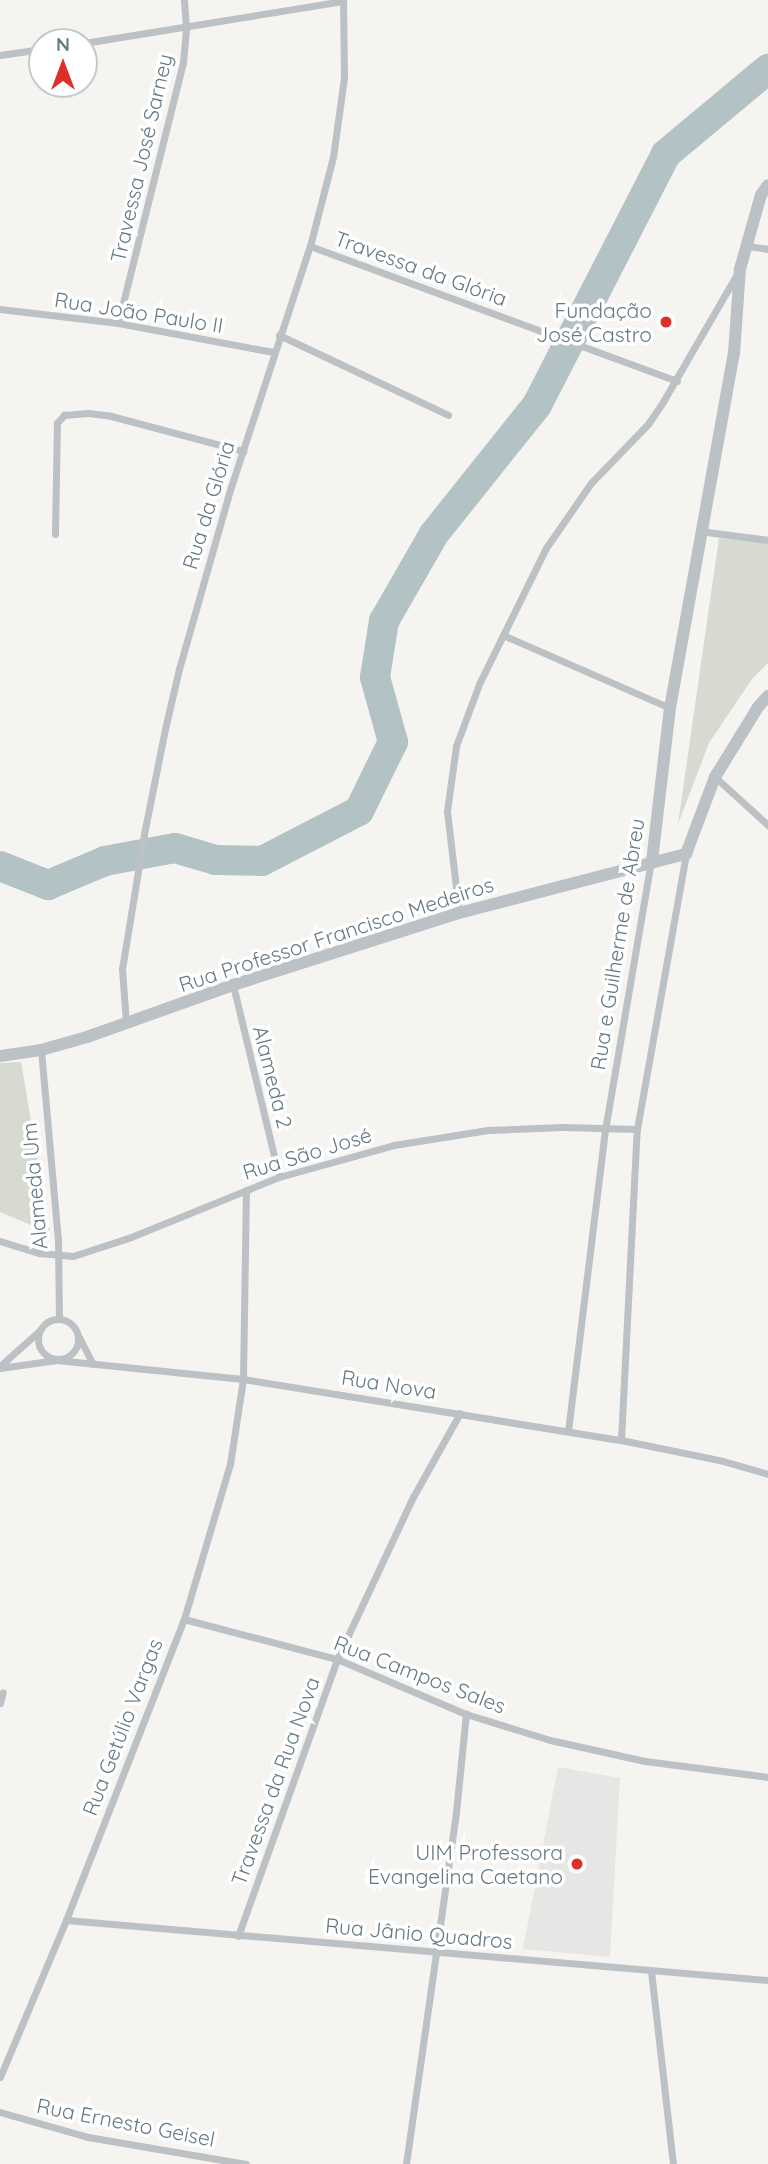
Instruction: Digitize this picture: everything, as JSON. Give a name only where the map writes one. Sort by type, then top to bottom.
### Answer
[{"type":"street","name":"Travessa José Sarney","points":[[118,323],[173,110],[186,29],[184,0]]},
{"type":"street","points":[[98,41],[186,29],[343,1]]},
{"type":"street","name":"Rua da Glória","points":[[126,1024],[122,969],[144,834],[179,668],[273,352],[310,246],[341,111],[344,78],[343,1]]},
{"type":"street","points":[[0,55],[28,51]]},
{"type":"street","name":"Rua e Guilherme de Abreu","points":[[568,1431],[605,1130],[652,861],[670,708],[699,531],[734,354],[740,269],[761,195],[768,185]]},
{"type":"street","name":"Travessa da Glória","points":[[310,246],[677,381]]},
{"type":"street","points":[[747,246],[768,249]]},
{"type":"street","points":[[459,913],[449,848],[447,811],[456,746],[467,717],[503,635],[546,548],[591,483],[648,424],[677,381],[740,269]]},
{"type":"street","name":"Rua João Paulo II","points":[[0,309],[118,323],[273,352]]},
{"type":"street","points":[[279,335],[448,415]]},
{"type":"street","points":[[55,534],[57,422],[64,415],[88,413],[111,416],[243,451]]},
{"type":"street","points":[[699,531],[768,540]]},
{"type":"street","points":[[503,635],[670,708]]},
{"type":"street","points":[[621,1440],[637,1129],[686,854],[715,777],[758,707],[768,696]]},
{"type":"street","points":[[715,777],[768,825]]},
{"type":"street","name":"Rua Professor Francisco Medeiros","points":[[0,1056],[41,1050],[126,1024],[233,985],[459,913],[686,854]]},
{"type":"street","name":"Alameda 2","points":[[233,985],[279,1177]]},
{"type":"street","name":"Alameda Um","points":[[41,1050],[58,1256],[59,1320]]},
{"type":"street","name":"Rua São José","points":[[0,1241],[58,1256],[73,1256],[99,1249],[279,1177],[356,1154],[445,1136],[525,1128],[637,1129]]},
{"type":"street","points":[[243,1379],[246,1190]]},
{"type":"street","points":[[0,1367],[42,1328],[59,1320],[71,1324],[93,1364]]},
{"type":"street","points":[[42,1328],[40,1346],[56,1360],[73,1353],[78,1335]]},
{"type":"street","name":"Rua Nova","points":[[0,1367],[56,1360],[243,1379],[621,1440],[723,1461],[768,1474]]},
{"type":"street","name":"Rua Getúlio Vargas","points":[[0,2077],[66,1920],[184,1619],[230,1464],[243,1379]]},
{"type":"street","name":"Travessa da Rua Nova","points":[[238,1936],[337,1658],[413,1497],[460,1413]]},
{"type":"street","name":"Rua Campos Sales","points":[[184,1619],[337,1658],[466,1714],[603,1753],[768,1777]]},
{"type":"street","points":[[0,1703],[3,1692]]},
{"type":"street","points":[[406,2164],[466,1714]]},
{"type":"street","name":"Rua Jânio Quadros","points":[[66,1920],[768,1980]]},
{"type":"street","points":[[651,1972],[673,2164]]},
{"type":"street","name":"Rua Ernesto Geisel","points":[[0,2112],[88,2137],[246,2164]]},
{"type":"shaded area","points":[[719,538],[768,543],[768,663],[752,679],[709,743],[678,824]]},
{"type":"shaded area","points":[[21,1062],[50,1233],[0,1212],[0,1063]]},
{"type":"shaded area","name":"UIM Professora Evangelina Caetano","points":[[558,1767],[620,1778],[610,1957],[523,1949]]},
{"type":"waterway","points":[[0,866],[48,885],[105,861],[175,848],[216,860],[262,861],[359,811],[393,742],[375,677],[384,621],[434,534],[537,405],[666,154],[768,69]]},
{"type":"place","name":"Fundação José Castro","points":[[666,322]]},
{"type":"place","name":"UIM Professora Evangelina Caetano","points":[[577,1864]]}]
